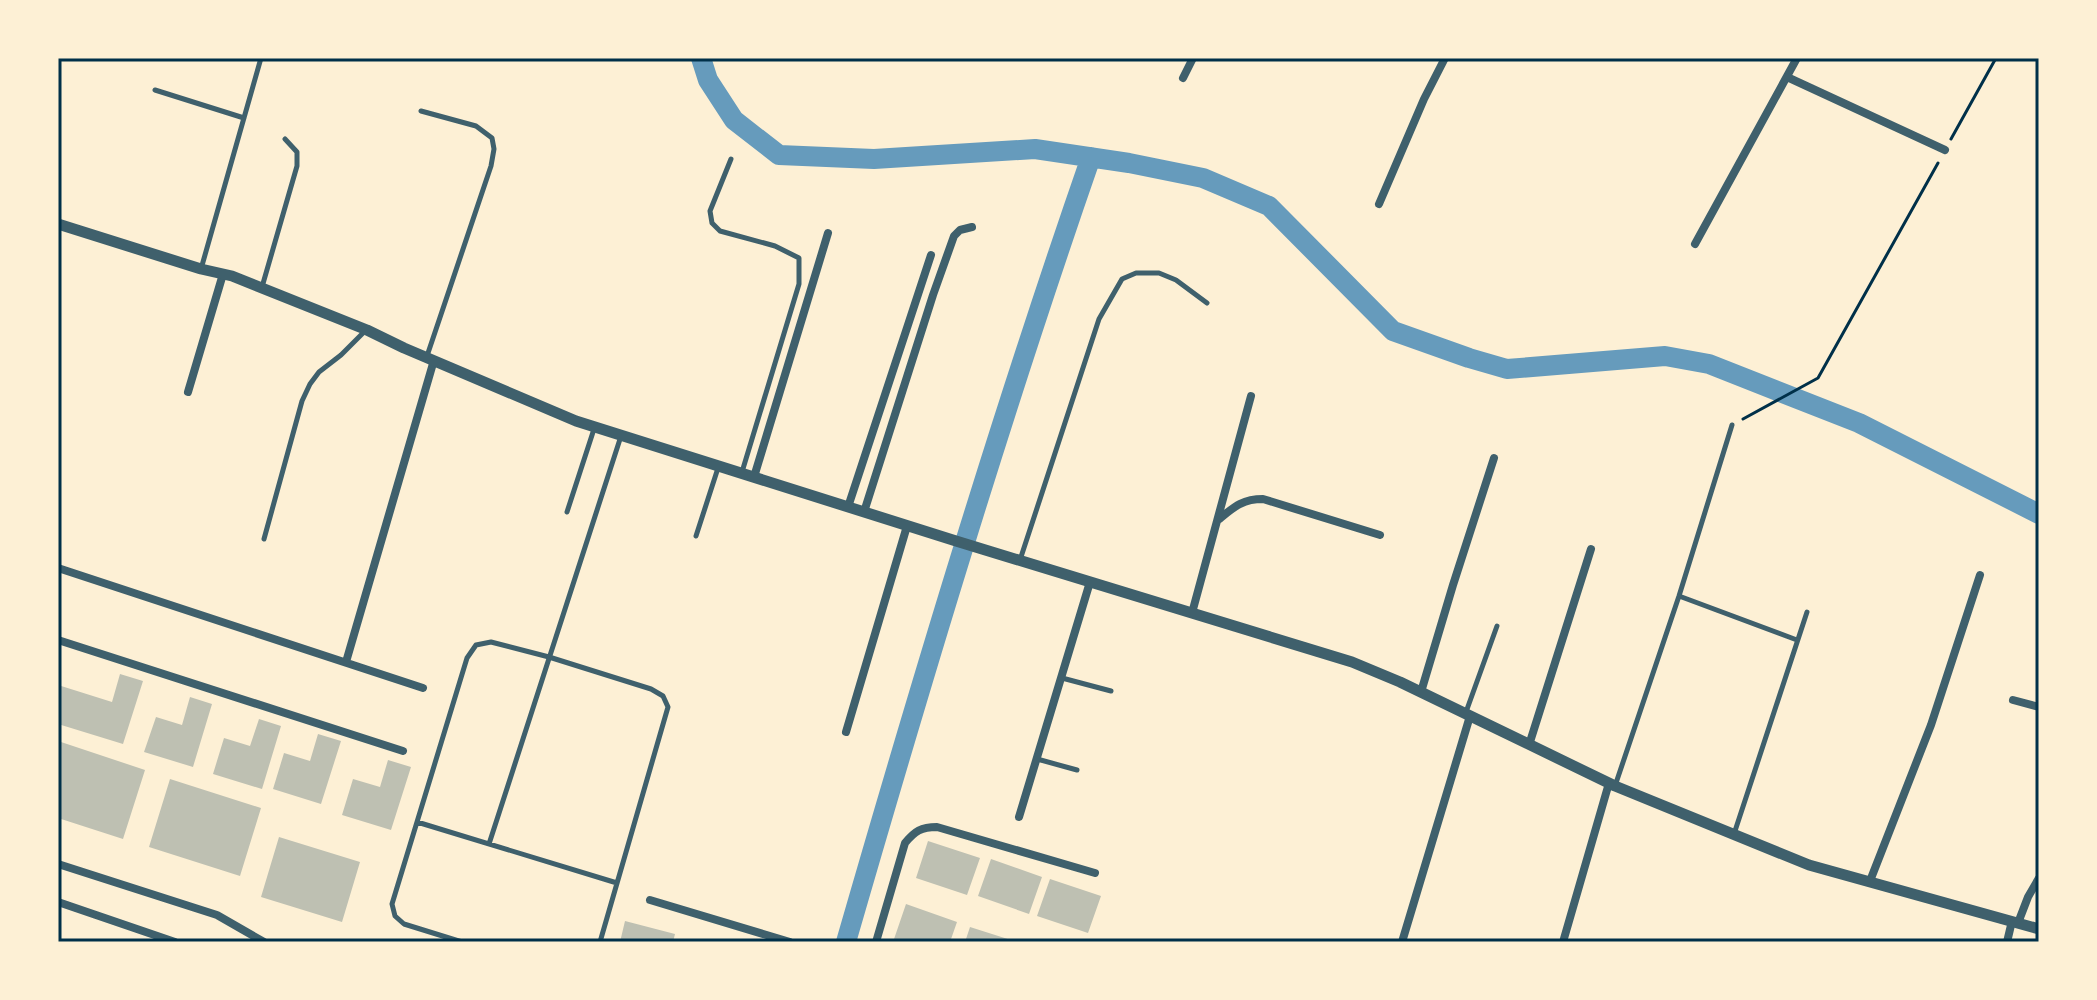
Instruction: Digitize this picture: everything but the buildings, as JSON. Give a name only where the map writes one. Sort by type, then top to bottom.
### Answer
[{"type":"street","points":[[1183,78],[1193,58]]},
{"type":"street","points":[[1379,204],[1445,58]]},
{"type":"street","points":[[1695,244],[1797,58]]},
{"type":"street","points":[[1787,77],[1945,150]]},
{"type":"street","points":[[58,224],[262,288],[576,421],[1352,662],[1612,784],[1809,865],[2039,929]]},
{"type":"street","points":[[864,512],[954,236],[960,230],[972,227]]},
{"type":"street","points":[[748,475],[828,233]]},
{"type":"street","points":[[848,507],[931,255]]},
{"type":"street","points":[[188,392],[223,274]]},
{"type":"street","points":[[346,662],[430,359]]},
{"type":"street","points":[[1192,613],[1251,396]]},
{"type":"street","points":[[1421,692],[1494,458]]},
{"type":"street","points":[[1218,520],[1238,504],[1250,499],[1263,499],[1380,535]]},
{"type":"street","points":[[846,732],[907,526]]},
{"type":"street","points":[[1529,745],[1591,549]]},
{"type":"street","points":[[58,568],[423,688]]},
{"type":"street","points":[[1870,881],[1931,725],[1980,575]]},
{"type":"street","points":[[1019,817],[1090,582]]},
{"type":"street","points":[[58,640],[403,751]]},
{"type":"street","points":[[2013,700],[2039,707]]},
{"type":"street","points":[[1402,942],[1468,715]]},
{"type":"street","points":[[1563,942],[1612,784]]},
{"type":"street","points":[[876,942],[905,843],[923,827],[937,827],[1095,873]]},
{"type":"street","points":[[58,864],[217,915],[264,942]]},
{"type":"street","points":[[2007,942],[2039,878]]},
{"type":"street","points":[[650,900],[790,942]]},
{"type":"street","points":[[58,902],[175,942]]},
{"type":"lane","points":[[201,269],[261,58]]},
{"type":"lane","points":[[155,90],[244,118]]},
{"type":"lane","points":[[421,111],[476,126],[492,138],[494,149],[430,359]]},
{"type":"lane","points":[[262,288],[297,166],[297,152],[285,139]]},
{"type":"lane","points":[[731,159],[710,211],[712,223],[720,231],[775,246],[799,258],[800,268],[799,284],[748,475]]},
{"type":"lane","points":[[1019,560],[1099,319],[1122,279],[1136,273],[1159,273],[1176,280],[1207,303]]},
{"type":"lane","points":[[264,539],[302,401],[310,384],[319,372],[367,330]]},
{"type":"lane","points":[[1612,784],[1679,596],[1734,424]]},
{"type":"lane","points":[[567,512],[595,427]]},
{"type":"lane","points":[[489,844],[622,435]]},
{"type":"lane","points":[[696,536],[719,466]]},
{"type":"lane","points":[[1679,596],[1797,640]]},
{"type":"lane","points":[[1734,834],[1807,612]]},
{"type":"lane","points":[[1468,715],[1497,626]]},
{"type":"lane","points":[[462,942],[404,924],[395,916],[392,904],[467,658],[476,645],[491,642],[651,689],[663,696],[668,707],[600,942]]},
{"type":"lane","points":[[1061,677],[1111,691]]},
{"type":"lane","points":[[1037,759],[1077,770]]},
{"type":"lane","points":[[417,822],[617,883]]},
{"type":"path","points":[[1734,424],[1818,378],[1996,58]]},
{"type":"waterway","points":[[701,58],[708,80],[734,120],[779,155],[874,159],[1035,149],[1203,178],[1269,206],[1393,331],[1507,369],[1665,356],[1709,364],[1859,423],[2039,514]]},
{"type":"waterway","points":[[846,942],[963,548],[1091,157]]}]
